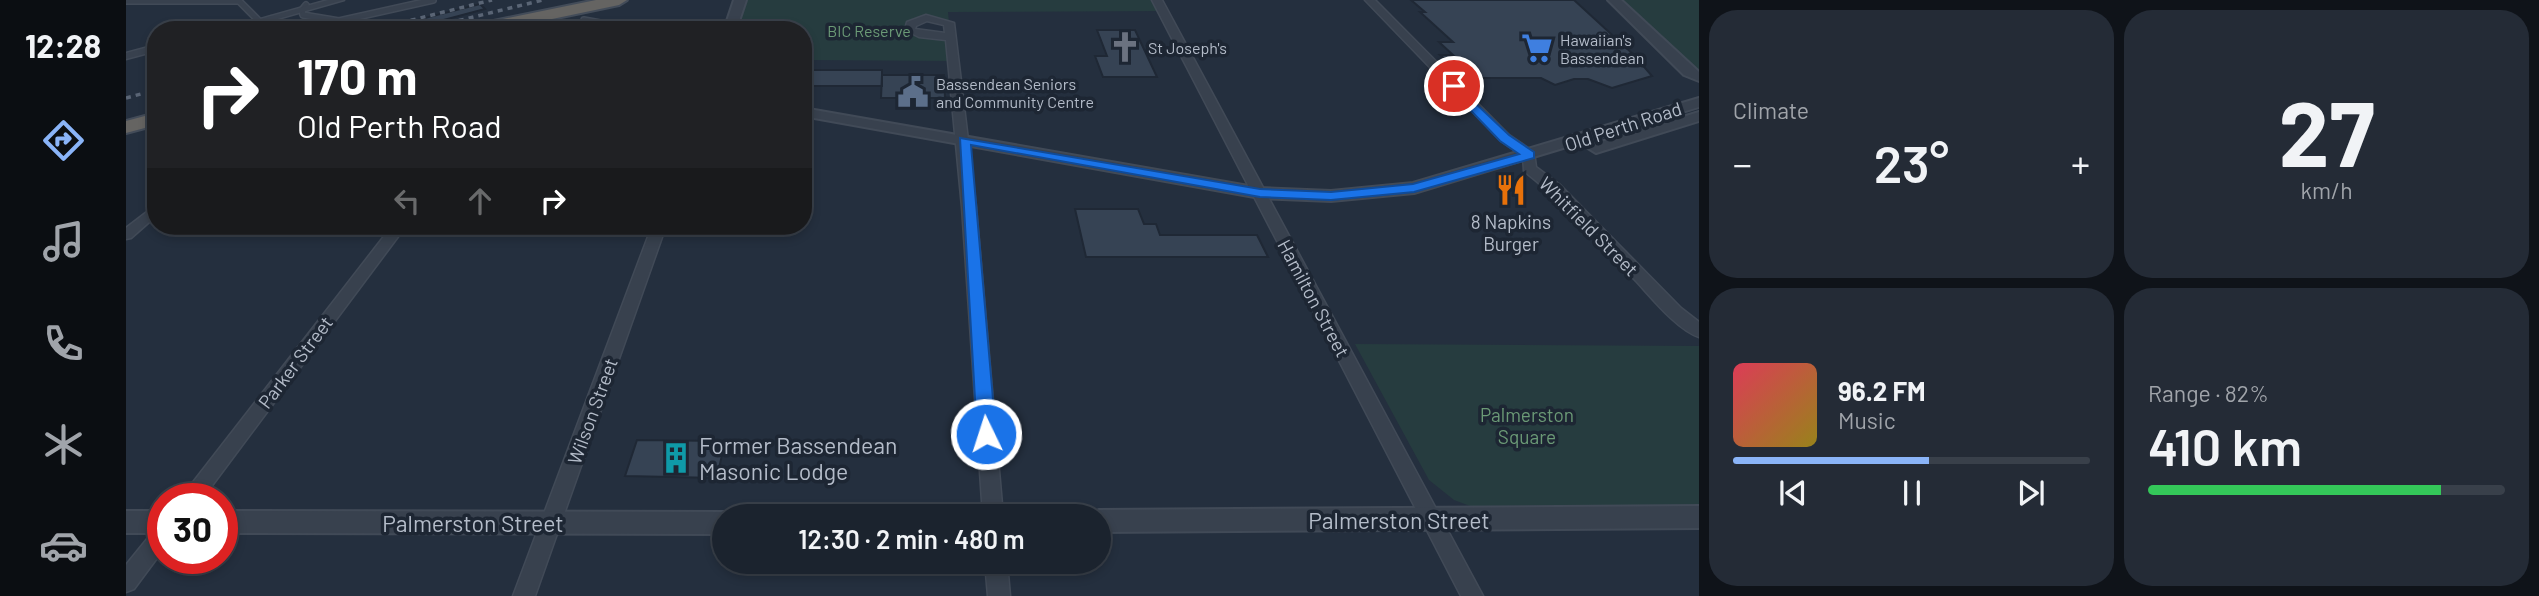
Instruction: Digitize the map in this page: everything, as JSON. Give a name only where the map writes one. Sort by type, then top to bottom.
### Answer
[{"type":"highway","points":[[490,21],[578,0]]},
{"type":"highway","points":[[518,21],[619,0]]},
{"type":"highway","points":[[126,127],[147,121]]},
{"type":"street","points":[[264,21],[324,0]]},
{"type":"street","points":[[304,8],[339,0]]},
{"type":"street","points":[[733,21],[740,0]]},
{"type":"street","name":"Hamilton Street","points":[[1157,0],[1472,596]]},
{"type":"street","name":"Whitfield Street","points":[[1370,0],[1675,312],[1699,331]]},
{"type":"street","points":[[1614,0],[1694,74],[1691,78],[1699,86]]},
{"type":"street","points":[[951,37],[964,145],[992,504]]},
{"type":"street","points":[[126,54],[147,49]]},
{"type":"street","name":"Old Perth Road","points":[[1529,162],[1699,102]]},
{"type":"street","name":"Old Perth Road","points":[[812,114],[964,145]]},
{"type":"street","name":"Old Perth Road","points":[[812,121],[964,145],[1262,198],[1393,202],[1699,116]]},
{"type":"street","points":[[126,235],[147,217]]},
{"type":"street","name":"Parker Street","points":[[202,483],[392,235]]},
{"type":"street","name":"Wilson Street","points":[[524,596],[656,235]]},
{"type":"street","name":"Palmerston Street","points":[[1111,521],[1699,517]]},
{"type":"street","points":[[126,522],[147,522]]},
{"type":"street","name":"Palmerston Street","points":[[238,522],[712,523]]},
{"type":"street","points":[[126,582],[147,555]]},
{"type":"street","points":[[997,574],[999,596]]},
{"type":"lane","points":[[304,8],[303,15],[339,21],[433,0]]},
{"type":"lane","points":[[126,1],[239,1],[260,21]]},
{"type":"lane","points":[[584,20],[589,21]]},
{"type":"green space","name":"BIC Reserve","points":[[740,0],[1157,0],[1163,11],[948,12],[949,23],[927,18],[911,30],[951,37],[954,61],[812,60],[812,21],[733,21]]},
{"type":"green space","points":[[1614,0],[1699,0],[1699,77]]},
{"type":"green space","name":"Palmerston Square","points":[[1355,344],[1699,346],[1699,505],[1470,506],[1454,500],[1429,480]]},
{"type":"building","name":"Hawaiian's Bassendean","points":[[1411,0],[1574,0],[1634,55],[1652,76],[1612,88],[1588,79],[1574,79],[1555,85],[1541,78],[1476,78],[1456,61],[1447,61],[1440,55],[1453,55],[1439,42],[1453,42],[1420,12],[1425,12]]},
{"type":"building","points":[[480,4],[485,9],[440,21],[413,21]]},
{"type":"building","points":[[1097,30],[1135,30],[1157,77],[1103,77],[1095,56],[1107,56]]},
{"type":"building","points":[[812,70],[882,70],[882,86],[812,86]]},
{"type":"building","name":"Bassendean Seniors and Community Centre","points":[[882,75],[944,75],[945,98],[881,98]]},
{"type":"building","points":[[1075,209],[1138,209],[1144,224],[1156,224],[1160,235],[1257,235],[1268,257],[1086,257]]},
{"type":"building","name":"Former Bassendean Masonic Lodge","points":[[637,440],[725,441],[717,478],[625,476]]},
{"type":"railway","points":[[408,21],[492,0]]},
{"type":"railway","points":[[457,21],[543,0]]},
{"type":"railway","points":[[126,98],[147,92]]},
{"type":"place","name":"St Joseph's","points":[[1125,47]]},
{"type":"place","name":"Hawaiian's Bassendean","points":[[1537,48]]},
{"type":"place","name":"Bassendean Seniors and Community Centre","points":[[913,92]]},
{"type":"place","name":"8 Napkins Burger","points":[[1511,190]]},
{"type":"place","name":"Former Bassendean Masonic Lodge","points":[[676,458]]},
{"type":"route","points":[[986,434],[965,141],[1260,193],[1331,196],[1414,188],[1529,155],[1505,138],[1454,86]]}]
